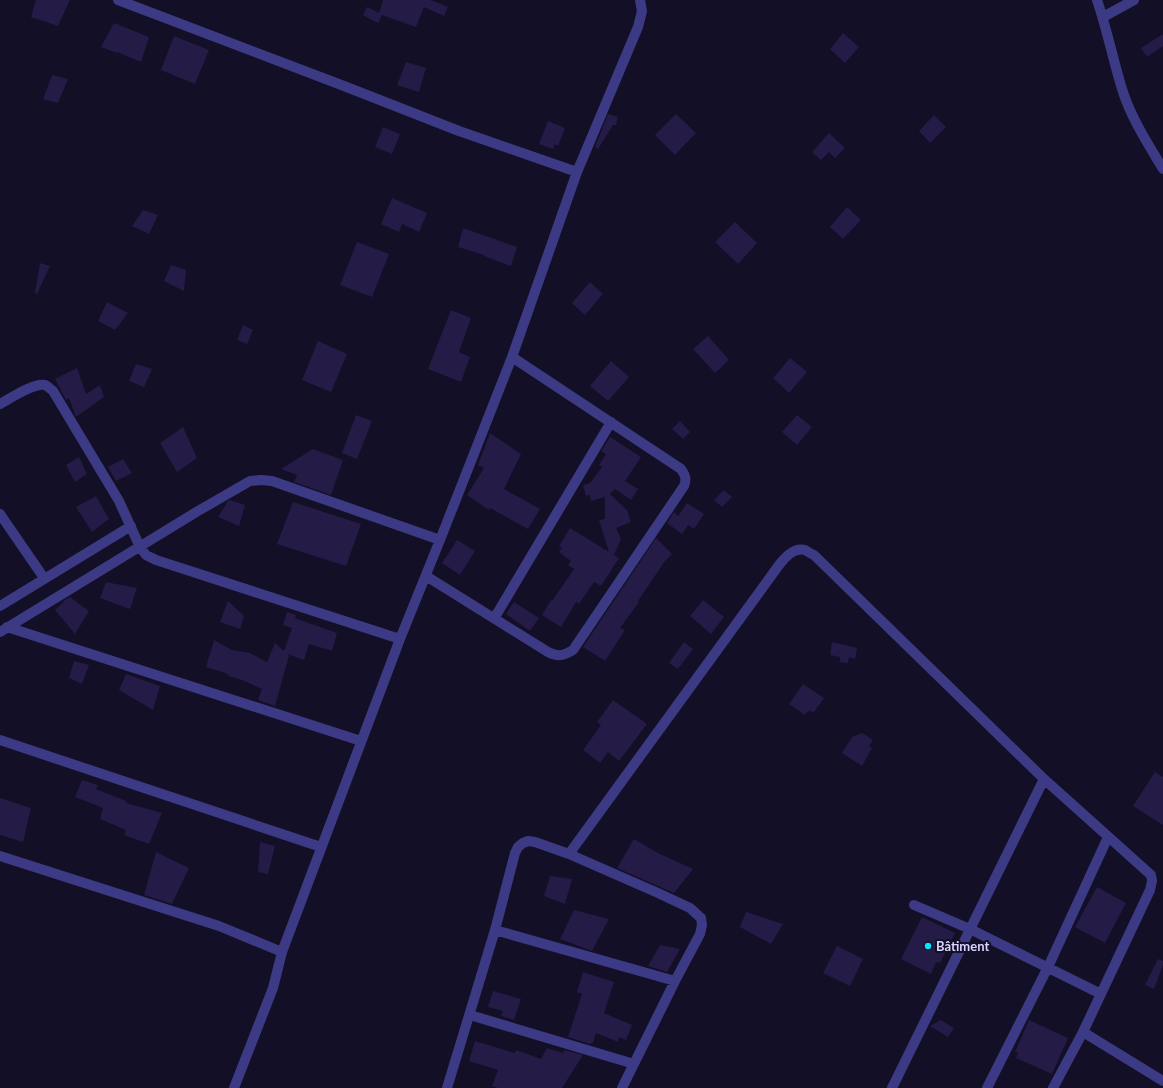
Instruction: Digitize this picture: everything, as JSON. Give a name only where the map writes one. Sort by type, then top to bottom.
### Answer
[{"type":"street","points":[[118,0],[459,131],[577,172]]},
{"type":"street","points":[[234,1088],[273,988],[282,952],[400,638],[512,357],[577,172],[638,27],[642,11],[640,0]]},
{"type":"street","points":[[1097,0],[1122,90],[1136,123],[1163,169]]},
{"type":"street","points":[[1102,16],[1134,0]]},
{"type":"street","points":[[426,576],[555,655],[565,655],[573,650],[684,486],[686,480],[685,474],[681,469],[512,357]]},
{"type":"street","points":[[0,404],[31,387],[39,385],[46,386],[53,391],[119,501],[140,547],[146,555],[156,560],[400,638]]},
{"type":"street","points":[[495,617],[611,422]]},
{"type":"street","points":[[4,630],[198,511],[250,481],[272,481],[440,540]]},
{"type":"street","points":[[0,514],[44,578]]},
{"type":"street","points":[[0,606],[131,526]]},
{"type":"street","points":[[569,854],[779,564],[796,550],[804,550],[814,555],[1044,779],[1151,875],[1152,881],[1150,890],[1083,1032],[1053,1088]]},
{"type":"street","points":[[4,630],[361,741]]},
{"type":"street","points":[[0,740],[321,847]]},
{"type":"street","points":[[892,1088],[1044,779]]},
{"type":"street","points":[[987,1088],[1048,968],[1108,837]]},
{"type":"street","points":[[447,1088],[495,930],[515,853],[518,847],[523,843],[528,842],[535,842],[569,854],[690,908],[701,918],[702,925],[700,934],[675,980],[622,1088]]},
{"type":"street","points":[[0,856],[219,926],[282,952]]},
{"type":"street","points":[[914,906],[970,929],[1101,994]]},
{"type":"street","points":[[495,930],[675,980]]},
{"type":"street","points":[[470,1015],[634,1064]]},
{"type":"street","points":[[1083,1032],[1163,1081]]},
{"type":"building","points":[[36,0],[70,0],[58,26],[31,17]]},
{"type":"building","points":[[383,0],[431,0],[448,7],[444,16],[424,7],[416,27],[382,15],[378,23],[363,15],[367,7],[379,13]]},
{"type":"building","points":[[114,23],[149,37],[141,62],[101,47]]},
{"type":"building","points":[[843,33],[859,47],[845,63],[830,49]]},
{"type":"building","points":[[1163,34],[1163,46],[1147,57],[1141,48]]},
{"type":"building","points":[[174,36],[209,50],[195,84],[161,70]]},
{"type":"building","points":[[406,62],[426,68],[419,92],[397,85]]},
{"type":"building","points":[[52,75],[68,79],[58,103],[43,99]]},
{"type":"building","points":[[608,114],[618,117],[616,125],[613,125],[598,149],[595,147]]},
{"type":"building","points":[[676,114],[696,133],[675,155],[655,135]]},
{"type":"building","points":[[934,115],[946,127],[930,143],[919,131]]},
{"type":"building","points":[[548,121],[565,128],[558,146],[555,144],[553,149],[539,144]]},
{"type":"building","points":[[383,127],[400,134],[392,154],[375,147]]},
{"type":"building","points":[[829,133],[845,148],[835,158],[829,152],[821,160],[812,152]]},
{"type":"building","points":[[392,198],[427,213],[419,232],[402,224],[399,232],[381,224]]},
{"type":"building","points":[[847,207],[861,220],[843,239],[830,227]]},
{"type":"building","points":[[143,210],[158,215],[149,234],[132,226]]},
{"type":"building","points":[[735,222],[757,243],[738,264],[715,242]]},
{"type":"building","points":[[463,228],[517,247],[511,266],[484,255],[458,247]]},
{"type":"building","points":[[357,242],[389,254],[372,297],[340,285]]},
{"type":"building","points":[[40,263],[50,266],[37,294],[35,293]]},
{"type":"building","points":[[171,265],[186,270],[184,291],[164,281]]},
{"type":"building","points":[[590,282],[603,294],[585,315],[572,303]]},
{"type":"building","points":[[107,302],[128,313],[115,330],[98,321]]},
{"type":"building","points":[[451,310],[471,318],[459,352],[470,357],[461,382],[428,369]]},
{"type":"building","points":[[243,325],[253,330],[247,344],[237,340]]},
{"type":"building","points":[[708,336],[729,360],[715,373],[693,349]]},
{"type":"building","points":[[318,341],[347,354],[331,392],[302,380]]},
{"type":"building","points":[[790,358],[807,372],[789,393],[773,378]]},
{"type":"building","points":[[611,361],[629,377],[608,401],[590,386]]},
{"type":"building","points":[[136,364],[152,369],[144,387],[129,381]]},
{"type":"building","points":[[77,368],[86,394],[100,385],[104,397],[76,417],[69,398],[66,400],[55,379]]},
{"type":"building","points":[[356,415],[372,421],[357,459],[342,453]]},
{"type":"building","points":[[797,415],[812,427],[797,445],[782,432]]},
{"type":"building","points":[[680,421],[690,432],[683,439],[672,429]]},
{"type":"building","points":[[183,427],[197,458],[177,472],[160,443]]},
{"type":"building","points":[[490,433],[521,454],[504,489],[540,509],[528,529],[490,508],[489,510],[467,495],[484,468],[478,465]]},
{"type":"building","points":[[610,437],[641,457],[625,481],[638,489],[631,500],[615,489],[610,494],[627,510],[631,522],[616,528],[621,539],[614,555],[619,558],[601,586],[594,582],[579,604],[576,602],[561,627],[542,615],[574,569],[568,565],[571,561],[559,552],[562,548],[559,546],[570,528],[609,552],[599,520],[605,519],[605,497],[591,501],[590,495],[586,496],[583,485],[590,483],[602,467],[599,465],[606,454],[601,451]]},
{"type":"building","points":[[313,449],[343,460],[331,495],[294,482],[297,475],[281,469]]},
{"type":"building","points":[[79,457],[87,474],[75,482],[66,465]]},
{"type":"building","points":[[123,459],[132,473],[116,481],[108,467]]},
{"type":"building","points":[[724,490],[732,497],[722,507],[714,500]]},
{"type":"building","points":[[96,496],[109,519],[92,532],[76,507]]},
{"type":"building","points":[[230,500],[245,505],[239,526],[218,517]]},
{"type":"building","points":[[293,502],[361,524],[346,566],[277,544]]},
{"type":"building","points":[[687,503],[704,514],[694,529],[688,525],[682,534],[667,523],[674,512],[678,516]]},
{"type":"building","points":[[656,538],[672,554],[665,561],[638,601],[639,602],[620,628],[625,630],[605,661],[583,647]]},
{"type":"building","points":[[457,540],[475,551],[460,575],[442,563]]},
{"type":"building","points":[[106,582],[137,588],[130,609],[100,598]]},
{"type":"building","points":[[70,597],[89,611],[75,634],[55,610]]},
{"type":"building","points":[[703,600],[724,617],[711,634],[690,616]]},
{"type":"building","points":[[228,601],[244,616],[240,629],[220,622]]},
{"type":"building","points":[[514,602],[539,618],[530,631],[506,614]]},
{"type":"building","points":[[287,612],[296,615],[295,618],[337,633],[332,651],[309,644],[304,660],[287,654],[289,656],[275,706],[258,700],[262,689],[242,680],[228,676],[228,674],[206,667],[214,640],[232,650],[250,653],[267,662],[275,643],[284,651],[292,628],[283,625]]},
{"type":"building","points":[[684,642],[693,649],[678,669],[669,663]]},
{"type":"building","points":[[832,642],[857,648],[855,659],[849,657],[848,663],[840,662],[840,657],[830,655]]},
{"type":"building","points":[[74,661],[89,665],[82,684],[69,678]]},
{"type":"building","points":[[126,674],[160,686],[153,710],[119,690]]},
{"type":"building","points":[[803,684],[824,698],[814,712],[808,711],[805,715],[789,704]]},
{"type":"building","points":[[613,700],[647,724],[619,761],[608,752],[600,763],[583,750],[601,725],[597,722]]},
{"type":"building","points":[[862,733],[873,740],[869,746],[872,748],[862,766],[842,753],[852,737]]},
{"type":"building","points":[[1155,772],[1163,777],[1163,825],[1133,806]]},
{"type":"building","points":[[82,780],[98,785],[96,789],[126,801],[126,803],[162,813],[149,844],[124,835],[126,830],[100,819],[103,808],[75,797]]},
{"type":"building","points":[[0,798],[31,808],[23,842],[0,835]]},
{"type":"building","points":[[634,839],[658,853],[693,869],[674,893],[617,868]]},
{"type":"building","points":[[260,842],[275,846],[268,874],[258,872]]},
{"type":"building","points":[[156,852],[189,868],[172,904],[144,895]]},
{"type":"building","points":[[550,876],[572,879],[565,904],[544,896]]},
{"type":"building","points":[[1097,887],[1126,903],[1105,943],[1075,927]]},
{"type":"building","points":[[574,910],[609,919],[592,951],[560,939]]},
{"type":"building","points":[[746,912],[783,924],[771,944],[740,927]]},
{"type":"building","name":"Bâtiment","points":[[922,917],[955,933],[940,963],[936,962],[931,974],[901,959]]},
{"type":"building","points":[[660,945],[680,949],[667,972],[648,966]]},
{"type":"building","points":[[837,946],[863,959],[850,986],[823,973]]},
{"type":"building","points":[[1158,959],[1163,961],[1163,965],[1154,989],[1145,985]]},
{"type":"building","points":[[583,972],[614,982],[604,1013],[632,1025],[626,1040],[619,1037],[618,1042],[596,1033],[593,1043],[590,1044],[568,1037],[582,994],[577,992]]},
{"type":"building","points":[[493,991],[521,999],[514,1020],[501,1016],[503,1011],[488,1007]]},
{"type":"building","points":[[941,1020],[954,1028],[948,1037],[930,1026]]},
{"type":"building","points":[[1029,1020],[1068,1038],[1052,1074],[1016,1058],[1018,1053],[1015,1052]]},
{"type":"building","points":[[475,1041],[515,1053],[516,1050],[541,1059],[547,1048],[563,1053],[564,1050],[583,1055],[562,1088],[498,1088],[492,1086],[498,1070],[469,1061]]},
{"type":"place","name":"Bâtiment","points":[[928,946]]}]
